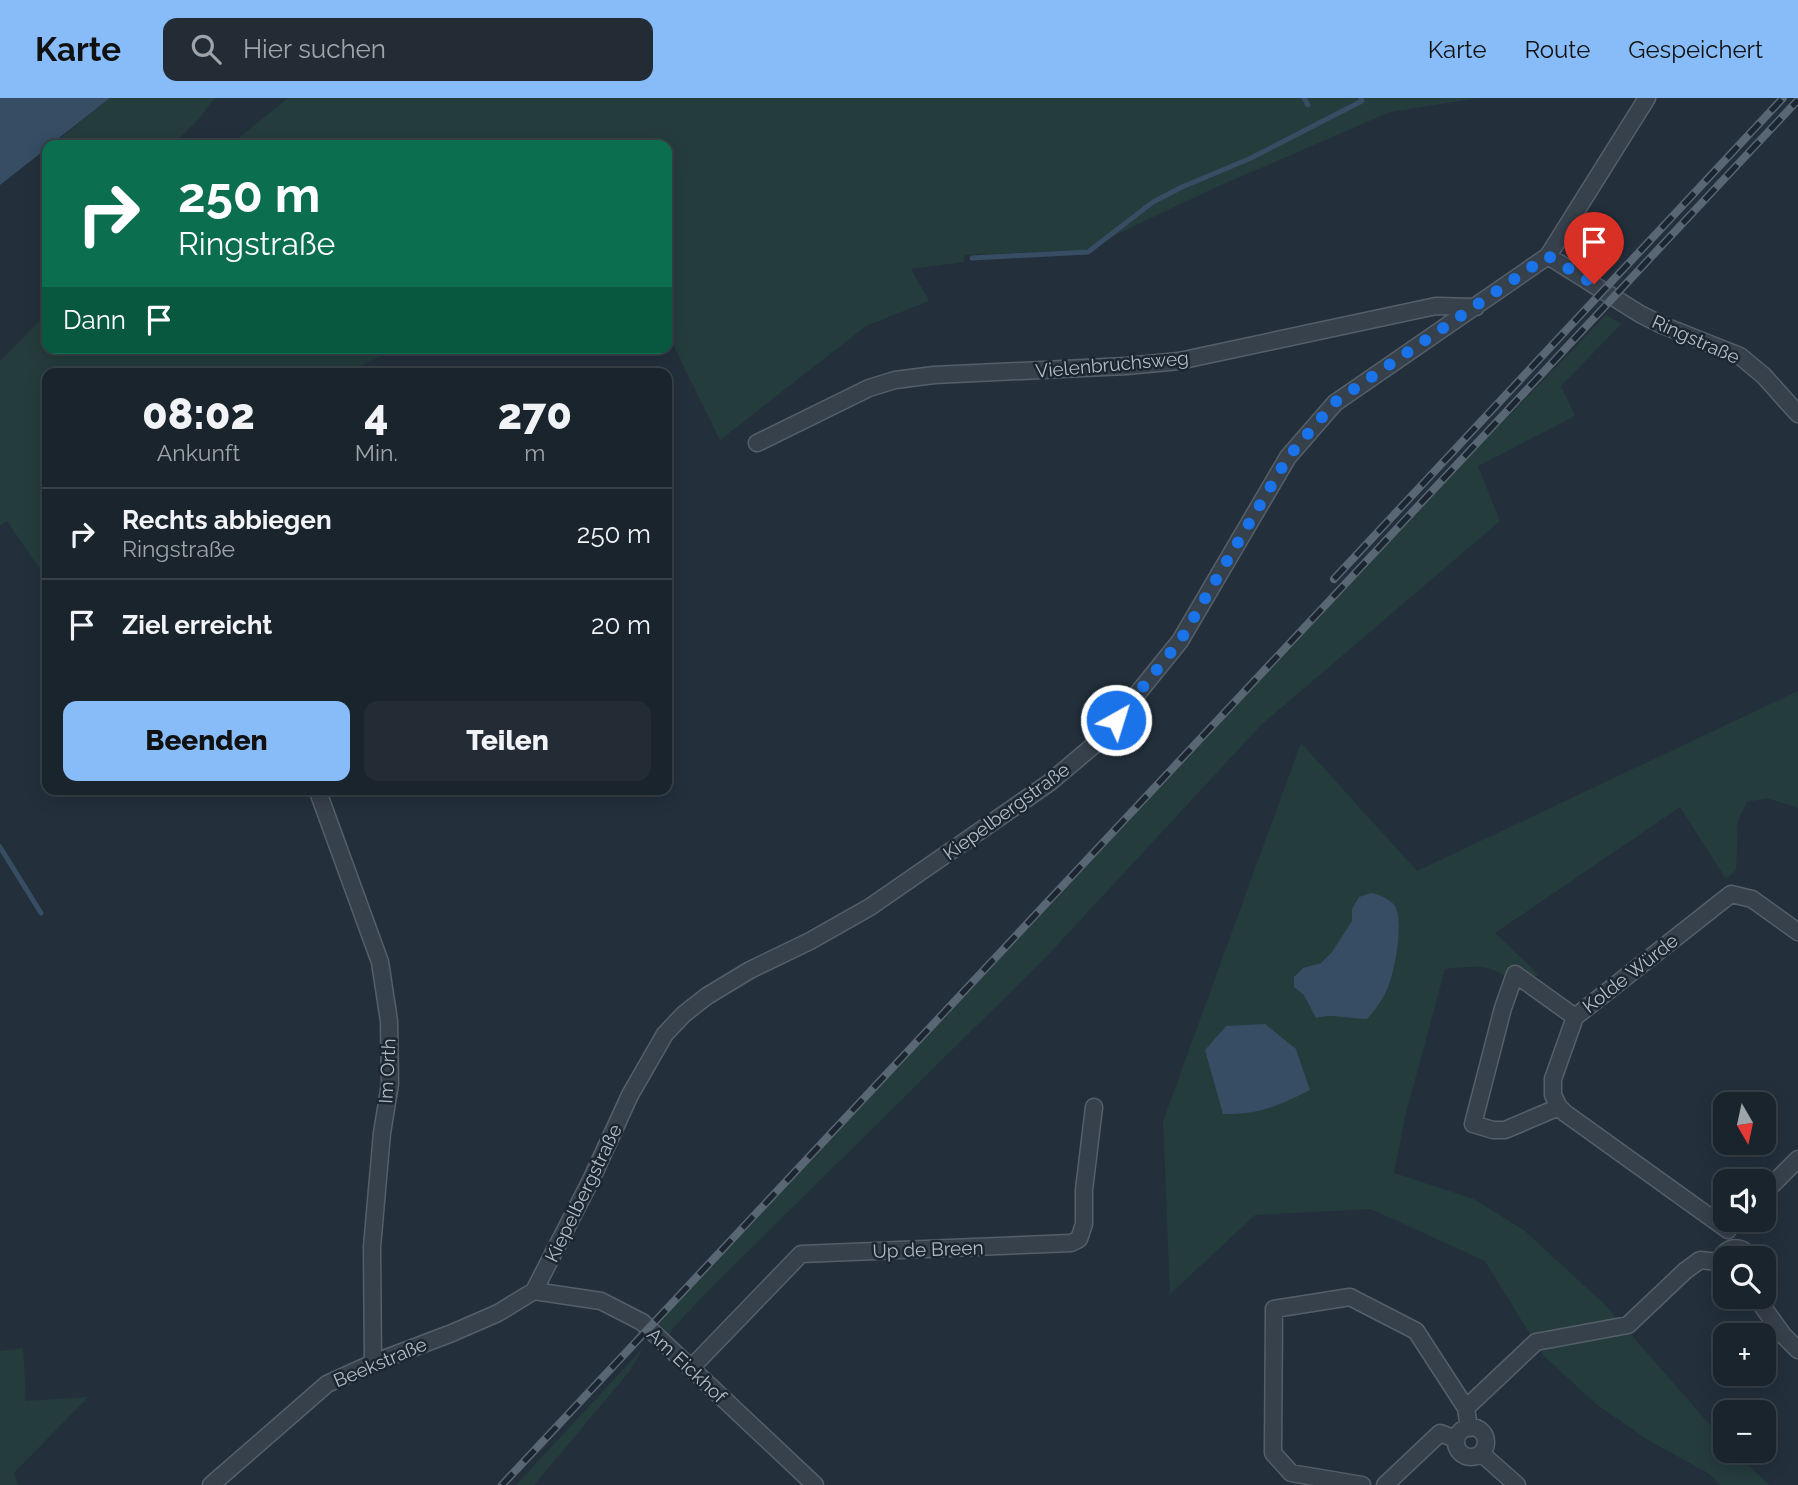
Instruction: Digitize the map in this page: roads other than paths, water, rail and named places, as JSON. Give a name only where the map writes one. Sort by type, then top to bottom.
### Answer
[{"type":"street","name":"Kiepelbergstraße","points":[[534,1291],[650,1058],[665,1034],[707,996],[750,970],[810,941],[870,907],[1049,783],[1100,740],[1180,641],[1288,457],[1311,430],[1335,402],[1548,256],[1647,98]]},
{"type":"street","name":"Ringstraße","points":[[1548,256],[1640,314],[1740,356],[1764,376],[1798,414]]},
{"type":"street","name":"Vielenbruchsweg","points":[[757,443],[869,388],[895,380],[934,375],[1179,361],[1437,306],[1476,307]]},
{"type":"street","name":"Im Orth","points":[[319,795],[380,962],[389,1021],[390,1084],[382,1133],[372,1247],[373,1363]]},
{"type":"street","name":"Kolde Würde","points":[[1559,1107],[1553,1095],[1553,1079],[1575,1017],[1731,894],[1752,900],[1798,932]]},
{"type":"street","points":[[1575,1017],[1515,974],[1503,1008],[1474,1124],[1493,1130],[1505,1130],[1559,1107],[1713,1211]]},
{"type":"street","name":"Up de Breen","points":[[691,1368],[801,1254],[1071,1243],[1079,1240],[1084,1224],[1084,1190],[1094,1107]]},
{"type":"street","points":[[1776,1181],[1798,1159]]},
{"type":"street","points":[[1466,1408],[1536,1342],[1628,1325],[1692,1266],[1700,1261],[1713,1262]]},
{"type":"street","name":"Beekstraße","points":[[211,1485],[327,1384],[498,1313],[534,1291]]},
{"type":"street","name":"Am Eickhof","points":[[534,1291],[601,1301],[642,1322],[816,1485]]},
{"type":"street","points":[[1362,1485],[1291,1473],[1273,1453],[1274,1309],[1350,1297],[1416,1331],[1466,1408],[1469,1428]]},
{"type":"street","points":[[1765,1309],[1783,1335],[1798,1350]]},
{"type":"street","points":[[1469,1428],[1478,1429],[1485,1436],[1486,1445],[1482,1454],[1472,1458],[1466,1457],[1458,1450],[1457,1439],[1463,1430],[1469,1428]]},
{"type":"street","points":[[1385,1485],[1440,1433],[1457,1439]]},
{"type":"street","points":[[1482,1454],[1517,1485]]},
{"type":"water","points":[[0,98],[110,98],[56,140],[42,140],[42,152],[0,185]]},
{"type":"water","points":[[1371,893],[1390,901],[1398,913],[1398,946],[1388,987],[1367,1019],[1335,1016],[1316,1018],[1304,995],[1294,987],[1294,977],[1303,968],[1321,963],[1332,952],[1352,921],[1352,909],[1359,897]]},
{"type":"water","points":[[1265,1024],[1296,1049],[1310,1090],[1268,1108],[1247,1113],[1223,1114],[1205,1050],[1226,1026]]},
{"type":"waterway","points":[[1304,98],[1308,105]]},
{"type":"waterway","points":[[972,258],[1088,252],[1153,202],[1249,159],[1362,101],[1361,98]]},
{"type":"waterway","points":[[0,847],[41,913]]},
{"type":"railway","points":[[1334,579],[1783,98]]},
{"type":"railway","points":[[502,1485],[1798,100]]}]
